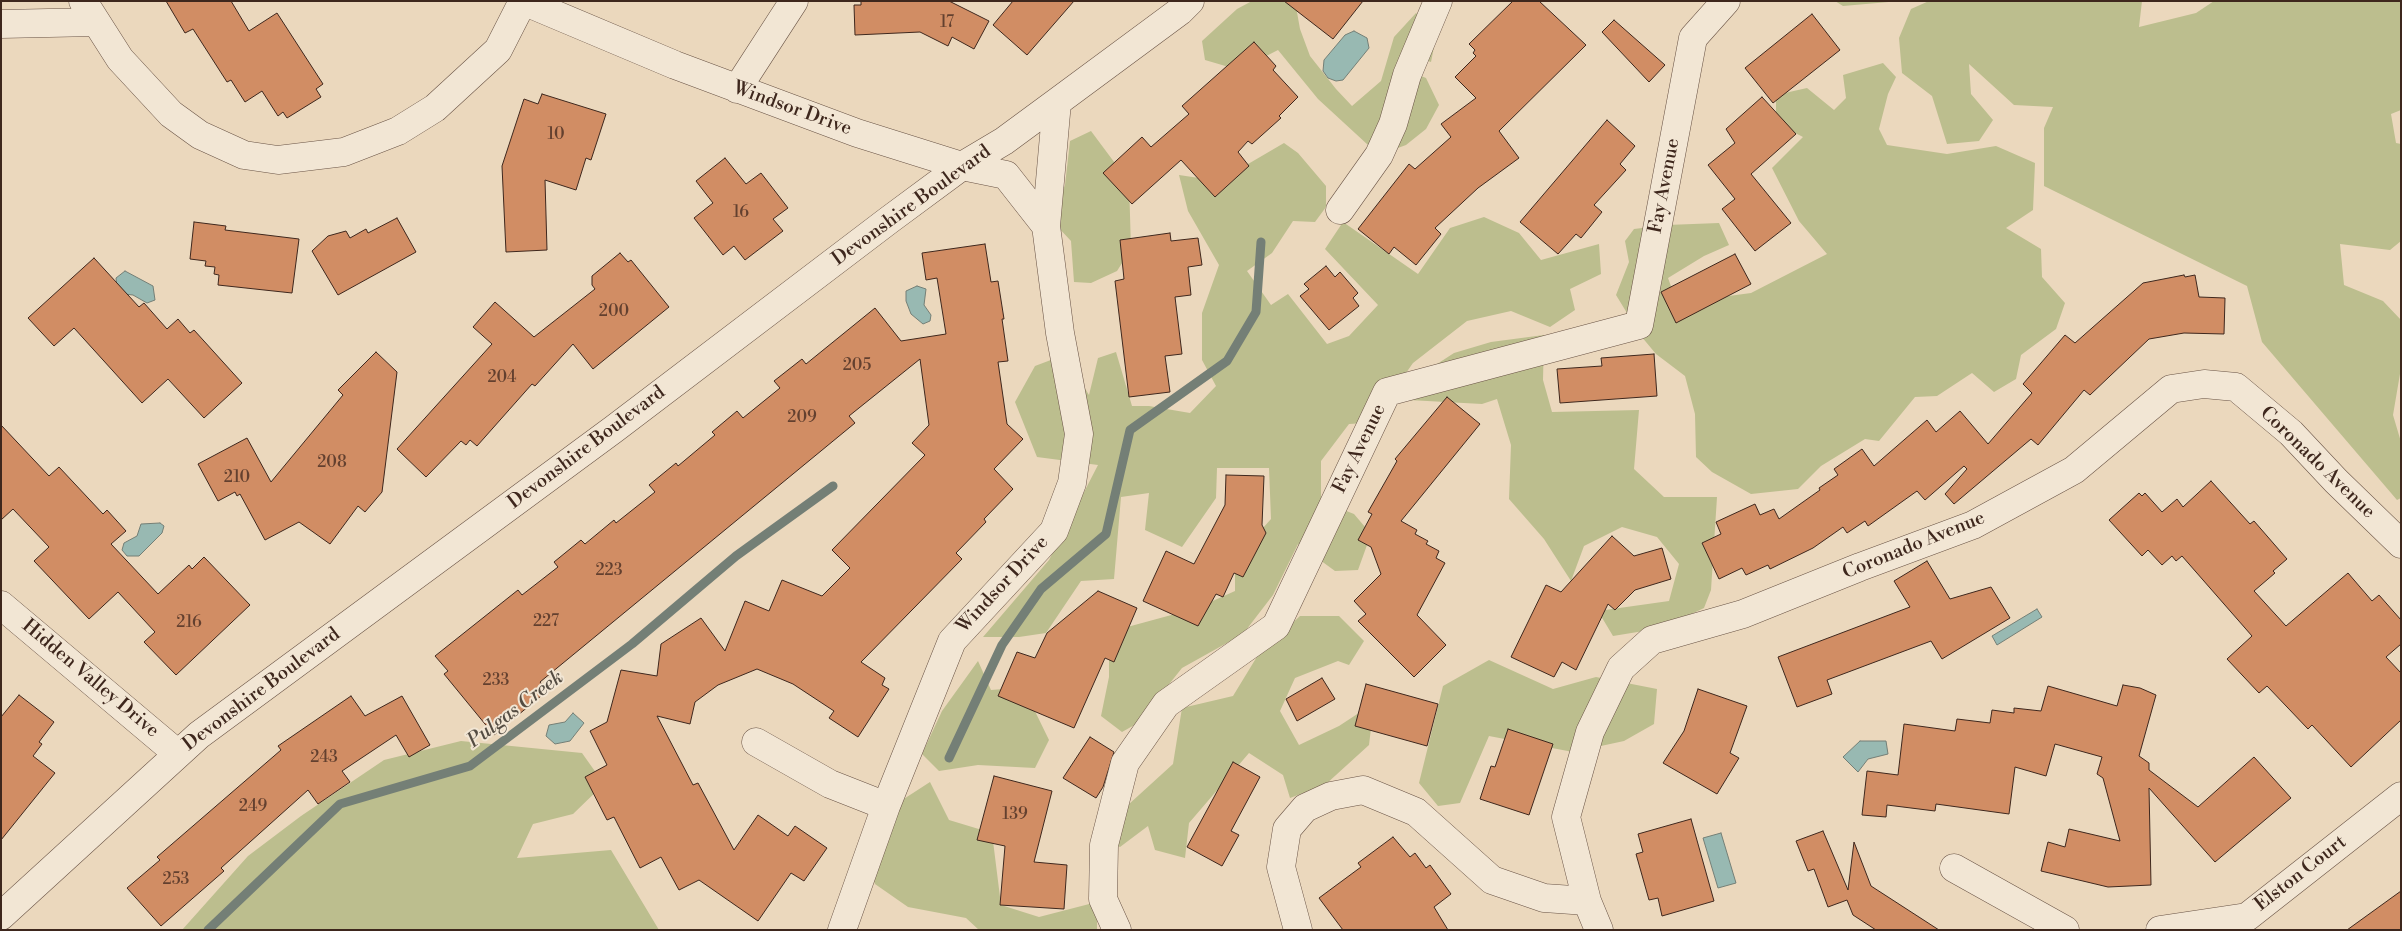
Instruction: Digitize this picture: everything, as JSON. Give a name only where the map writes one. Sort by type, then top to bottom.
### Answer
[{"type":"street","points":[[737,89],[794,1]]},
{"type":"street","name":"Devonshire Boulevard","points":[[1,916],[207,729],[614,429],[962,166],[1004,141],[1180,11],[1190,1]]},
{"type":"street","points":[[1340,210],[1379,154],[1393,124],[1407,76],[1438,1]]},
{"type":"street","name":"Fay Avenue","points":[[1117,930],[1103,899],[1104,845],[1125,763],[1166,704],[1276,626],[1388,392],[1639,325],[1693,38],[1726,1]]},
{"type":"street","points":[[1,24],[90,11],[120,59],[178,119],[200,135],[244,155],[278,160],[344,152],[398,131],[435,108],[498,50],[523,2]]},
{"type":"street","name":"Windsor Drive","points":[[523,2],[737,89],[858,133],[962,166],[1006,175],[1046,226]]},
{"type":"street","name":"Windsor Drive","points":[[842,930],[886,806],[952,641],[1054,531],[1072,483],[1079,434],[1060,333],[1046,226],[1057,102]]},
{"type":"street","name":"Coronado Avenue","points":[[1599,930],[1588,901],[1566,817],[1590,732],[1621,668],[1652,640],[1743,614],[1860,567],[1973,525],[2074,470],[2171,389],[2204,384],[2236,387],[2291,433],[2336,481],[2401,544]]},
{"type":"street","name":"Hidden Valley Drive","points":[[1,605],[178,754]]},
{"type":"street","points":[[756,742],[830,784],[886,806]]},
{"type":"street","points":[[1298,930],[1281,867],[1287,829],[1305,808],[1331,796],[1363,790],[1416,812],[1492,880],[1544,898],[1588,901]]},
{"type":"street","name":"Elston Court","points":[[2160,930],[2247,917],[2401,796]]},
{"type":"street","points":[[1954,868],[2065,930]]},
{"type":"green space","points":[[1252,1],[1295,1],[1300,29],[1310,56],[1352,106],[1381,81],[1394,37],[1416,13],[1437,32],[1431,62],[1403,52],[1397,66],[1426,78],[1439,105],[1426,129],[1406,145],[1395,149],[1368,145],[1318,99],[1278,50],[1239,70],[1205,60],[1202,41],[1237,9]]},
{"type":"green space","points":[[1835,1],[1900,1],[1843,6]]},
{"type":"green space","points":[[1929,1],[2142,1],[2139,27],[2196,13],[2214,1],[2401,1],[2401,110],[2391,114],[2396,143],[2401,144],[2401,241],[2390,250],[2340,244],[2344,285],[2383,301],[2401,320],[2401,368],[2393,415],[2401,442],[2401,498],[2397,500],[2262,342],[2247,286],[2044,186],[2044,128],[2053,107],[2014,105],[1969,64],[1971,94],[1993,120],[1979,141],[1947,144],[1932,96],[1902,73],[1899,38],[1911,9]]},
{"type":"green space","points":[[1883,63],[1896,77],[1888,94],[1879,129],[1887,145],[1947,154],[1996,146],[2035,163],[2033,210],[2006,228],[2041,249],[2042,277],[2065,303],[2056,329],[2021,355],[2016,379],[1994,392],[1972,373],[1937,396],[1915,397],[1879,441],[1865,439],[1821,466],[1798,489],[1751,494],[1712,472],[1696,457],[1695,414],[1685,376],[1656,354],[1641,336],[1616,295],[1629,262],[1625,241],[1634,229],[1667,225],[1719,223],[1729,245],[1704,256],[1668,278],[1677,303],[1751,293],[1827,254],[1799,221],[1772,168],[1803,137],[1776,123],[1776,95],[1807,88],[1834,110],[1846,98],[1843,75]]},
{"type":"green space","points":[[1091,131],[1129,182],[1131,249],[1117,271],[1091,283],[1074,282],[1071,241],[1057,226],[1056,206],[1065,185],[1070,141]]},
{"type":"green space","points":[[1284,143],[1298,153],[1326,186],[1326,207],[1315,222],[1293,221],[1272,253],[1247,271],[1271,305],[1288,294],[1327,344],[1349,336],[1378,305],[1325,249],[1343,222],[1418,274],[1450,228],[1484,217],[1519,233],[1541,260],[1599,244],[1601,274],[1570,289],[1575,310],[1550,327],[1511,311],[1467,321],[1413,363],[1401,380],[1383,422],[1349,424],[1321,461],[1321,501],[1354,514],[1371,534],[1358,570],[1335,571],[1298,544],[1273,595],[1243,634],[1182,668],[1138,723],[1122,732],[1101,716],[1109,677],[1109,632],[1197,608],[1235,591],[1235,559],[1271,519],[1269,468],[1217,468],[1216,498],[1182,547],[1145,530],[1149,493],[1121,497],[1114,579],[1081,581],[1046,633],[1019,637],[983,637],[1049,560],[1098,465],[1037,457],[1015,402],[1035,366],[1064,355],[1089,395],[1098,358],[1116,352],[1132,406],[1149,406],[1190,413],[1216,386],[1202,360],[1202,313],[1219,265],[1188,211],[1179,175],[1219,181]]},
{"type":"green space","points":[[1544,335],[1543,380],[1552,412],[1639,410],[1634,469],[1664,497],[1717,497],[1711,590],[1704,608],[1662,628],[1613,636],[1598,611],[1669,601],[1679,564],[1657,537],[1622,527],[1584,546],[1571,581],[1544,539],[1509,499],[1511,445],[1497,399],[1482,404],[1409,400],[1434,366],[1454,353],[1491,342]]},
{"type":"green space","points":[[1300,616],[1339,616],[1364,641],[1349,665],[1338,661],[1295,678],[1280,711],[1299,745],[1339,726],[1374,703],[1369,745],[1325,785],[1290,798],[1283,775],[1249,753],[1189,823],[1185,858],[1155,850],[1148,826],[1120,847],[1095,835],[1173,764],[1182,708],[1233,696],[1258,655]]},
{"type":"green space","points":[[1489,660],[1553,689],[1596,677],[1657,689],[1654,724],[1624,741],[1573,752],[1489,736],[1460,803],[1438,806],[1419,783],[1443,686]]},
{"type":"green space","points":[[978,661],[991,690],[1016,688],[1029,699],[1049,740],[1035,768],[978,765],[939,771],[922,754],[942,711]]},
{"type":"green space","points":[[461,741],[582,753],[604,784],[573,814],[533,824],[517,858],[611,850],[659,930],[182,930],[248,856],[301,816],[384,760]]},
{"type":"green space","points":[[930,782],[949,820],[992,833],[1001,905],[1039,917],[1097,902],[1097,929],[979,930],[966,918],[908,907],[875,884],[861,846],[896,804]]},
{"type":"water","points":[[1354,31],[1367,38],[1369,48],[1343,80],[1336,81],[1328,78],[1323,71],[1324,60],[1345,35]]},
{"type":"water","points":[[125,271],[153,286],[155,300],[147,303],[133,295],[124,294],[117,288],[116,278]]},
{"type":"water","points":[[917,286],[926,289],[924,305],[931,315],[930,321],[923,324],[911,314],[906,301],[906,291]]},
{"type":"water","points":[[160,523],[164,526],[162,533],[139,556],[127,556],[122,550],[124,543],[137,536],[141,524]]},
{"type":"water","points":[[2037,609],[2042,617],[1997,645],[1992,636]]},
{"type":"water","points":[[573,713],[584,723],[570,741],[555,744],[546,736],[549,725],[565,722]]},
{"type":"water","points":[[1860,741],[1886,741],[1888,754],[1868,759],[1858,772],[1843,757]]},
{"type":"water","points":[[1721,833],[1736,883],[1718,888],[1703,838]]},
{"type":"building","points":[[166,1],[231,1],[249,31],[277,13],[323,84],[316,89],[321,97],[287,118],[283,112],[278,116],[262,91],[245,102],[231,80],[227,82],[193,29],[185,33]]},
{"type":"building","points":[[861,1],[949,1],[989,21],[974,49],[952,37],[948,46],[920,32],[855,35],[854,5],[861,5]]},
{"type":"building","points":[[1013,1],[1074,1],[1027,55],[993,25]]},
{"type":"building","points":[[1284,1],[1363,1],[1333,39]]},
{"type":"building","points":[[1513,1],[1539,1],[1586,45],[1499,131],[1519,158],[1478,188],[1435,228],[1441,234],[1416,265],[1394,247],[1389,254],[1358,229],[1409,164],[1415,169],[1451,137],[1441,124],[1476,98],[1455,77],[1476,56],[1473,53],[1475,50],[1469,44]]},
{"type":"building","points":[[1812,14],[1840,50],[1773,103],[1745,68]]},
{"type":"building","points":[[1614,20],[1665,65],[1649,82],[1602,32]]},
{"type":"building","points":[[1254,42],[1276,66],[1273,70],[1298,97],[1279,116],[1281,118],[1252,144],[1248,141],[1238,152],[1249,166],[1215,197],[1181,160],[1132,204],[1103,173],[1142,137],[1151,147],[1189,114],[1182,106]]},
{"type":"building","points":[[542,94],[606,114],[591,160],[586,158],[576,190],[545,180],[547,250],[506,252],[502,166],[524,99],[538,104]]},
{"type":"building","points":[[1762,97],[1796,134],[1751,174],[1791,223],[1755,251],[1722,209],[1735,199],[1708,165],[1735,143],[1726,129]]},
{"type":"building","points":[[1607,120],[1635,146],[1620,164],[1626,170],[1594,205],[1602,212],[1581,238],[1576,234],[1558,254],[1520,222]]},
{"type":"building","points":[[725,158],[746,184],[761,173],[788,208],[773,219],[783,231],[745,260],[734,246],[723,255],[694,218],[713,203],[696,181]]},
{"type":"building","points":[[397,218],[416,252],[338,295],[312,251],[328,236],[346,231],[350,238],[366,229],[368,233]]},
{"type":"building","points":[[194,222],[226,226],[225,230],[299,239],[292,293],[218,285],[219,275],[214,274],[215,267],[205,266],[206,261],[190,259]]},
{"type":"building","points":[[1170,233],[1171,241],[1198,238],[1202,265],[1188,267],[1191,295],[1175,297],[1182,354],[1165,356],[1170,392],[1129,397],[1115,281],[1124,279],[1120,240]]},
{"type":"building","points":[[985,244],[991,282],[998,281],[1004,319],[1002,319],[1008,361],[998,362],[1007,424],[1023,439],[994,469],[1013,489],[984,519],[986,522],[956,553],[962,559],[861,662],[885,678],[882,685],[889,689],[858,737],[829,718],[834,711],[793,684],[757,669],[718,685],[695,702],[690,724],[657,716],[693,785],[698,783],[734,850],[758,815],[788,836],[795,826],[827,848],[804,881],[791,873],[758,921],[699,880],[679,890],[661,857],[640,868],[614,817],[607,820],[585,777],[607,765],[590,731],[607,722],[621,670],[657,676],[661,644],[701,618],[725,651],[745,601],[769,611],[782,580],[822,596],[850,568],[832,550],[925,455],[912,443],[929,425],[920,359],[849,416],[855,423],[540,682],[547,691],[494,735],[444,674],[448,671],[435,656],[518,590],[522,595],[558,567],[554,562],[581,540],[585,544],[614,520],[616,523],[655,492],[649,485],[676,463],[678,466],[715,435],[712,432],[737,411],[743,418],[780,388],[774,381],[802,359],[806,364],[875,308],[901,341],[946,334],[937,278],[926,280],[922,253]]},
{"type":"building","points":[[620,253],[628,262],[631,260],[669,307],[593,369],[573,344],[535,386],[532,384],[477,446],[470,440],[466,445],[461,441],[426,477],[397,449],[492,344],[473,327],[495,302],[534,337],[595,289],[592,285],[592,276]]},
{"type":"building","points":[[1735,254],[1751,284],[1676,323],[1661,292]]},
{"type":"building","points":[[94,258],[139,307],[144,303],[167,329],[178,319],[190,333],[194,330],[242,383],[204,418],[168,379],[142,403],[74,328],[54,346],[28,318]]},
{"type":"building","points":[[1326,266],[1335,277],[1340,272],[1358,293],[1353,298],[1359,306],[1329,330],[1300,296],[1309,289],[1304,284]]},
{"type":"building","points":[[2184,275],[2185,277],[2195,275],[2199,297],[2225,298],[2224,334],[2184,333],[2149,339],[2090,395],[2084,390],[2038,445],[2031,439],[1954,504],[1945,494],[1967,469],[1964,466],[1925,500],[1917,491],[1868,526],[1865,521],[1847,533],[1843,527],[1813,548],[1770,569],[1768,565],[1746,575],[1742,568],[1719,579],[1702,543],[1721,534],[1716,522],[1755,504],[1760,515],[1774,509],[1779,519],[1838,475],[1834,469],[1862,449],[1874,466],[1927,420],[1936,432],[1960,411],[1988,444],[2032,393],[2023,384],[2065,335],[2075,343],[2143,283]]},
{"type":"building","points":[[376,352],[397,372],[382,492],[365,512],[358,506],[330,544],[299,522],[265,540],[240,494],[237,496],[235,492],[218,501],[198,464],[247,438],[271,482],[343,395],[338,390]]},
{"type":"building","points":[[1654,354],[1657,396],[1560,403],[1557,369],[1602,366],[1601,358]]},
{"type":"building","points":[[1447,397],[1480,424],[1401,521],[1417,530],[1415,534],[1428,541],[1426,544],[1439,551],[1436,558],[1445,563],[1417,615],[1446,645],[1414,677],[1358,621],[1366,614],[1354,601],[1381,574],[1371,547],[1358,540],[1372,514],[1368,512],[1397,461],[1395,459]]},
{"type":"building","points":[[1,425],[49,476],[59,467],[103,514],[107,510],[126,531],[111,544],[158,594],[189,565],[192,569],[204,557],[250,605],[176,675],[144,642],[155,632],[118,592],[89,619],[34,561],[49,547],[13,509],[1,520]]},
{"type":"building","points":[[1226,475],[1264,476],[1262,525],[1266,533],[1243,577],[1234,573],[1223,597],[1216,594],[1198,626],[1143,601],[1166,551],[1194,564],[1225,505]]},
{"type":"building","points":[[2211,481],[2250,524],[2254,521],[2287,559],[2273,571],[2275,573],[2254,591],[2286,626],[2348,573],[2372,601],[2379,595],[2401,620],[2401,644],[2386,657],[2401,673],[2401,720],[2351,767],[2312,725],[2308,729],[2267,686],[2259,693],[2227,659],[2252,636],[2182,556],[2176,561],[2172,556],[2162,565],[2148,550],[2142,556],[2109,520],[2139,493],[2142,496],[2145,493],[2162,512],[2177,499],[2183,507]]},
{"type":"building","points":[[1612,536],[1634,556],[1662,548],[1671,579],[1635,590],[1615,610],[1608,604],[1576,670],[1562,662],[1554,677],[1511,657],[1546,585],[1561,592]]},
{"type":"building","points":[[1927,561],[1950,599],[1991,587],[2010,618],[1942,659],[1931,641],[1827,680],[1832,694],[1797,707],[1778,657],[1910,607],[1894,581]]},
{"type":"building","points":[[1098,591],[1137,608],[1114,662],[1105,658],[1074,728],[998,696],[1017,652],[1035,658],[1047,633]]},
{"type":"building","points":[[1322,678],[1335,699],[1297,721],[1286,699]]},
{"type":"building","points":[[1366,684],[1438,704],[1427,746],[1355,726]]},
{"type":"building","points":[[2123,685],[2140,688],[2156,695],[2139,756],[2149,763],[2149,770],[2198,807],[2254,757],[2291,798],[2215,862],[2149,788],[2151,885],[2108,887],[2041,871],[2048,842],[2065,847],[2069,829],[2120,841],[2103,778],[2097,774],[2102,757],[2055,744],[2046,776],[2015,767],[2009,814],[1936,804],[1935,811],[1887,805],[1886,817],[1862,815],[1867,771],[1898,775],[1904,724],[1955,731],[1957,719],[1990,723],[1992,710],[2014,713],[2014,708],[2041,711],[2048,686],[2117,706]]},
{"type":"building","points":[[1698,689],[1747,706],[1730,753],[1739,758],[1717,794],[1663,763],[1684,731]]},
{"type":"building","points":[[19,695],[54,722],[39,742],[42,744],[33,756],[55,773],[1,840],[1,717]]},
{"type":"building","points":[[351,696],[365,716],[402,696],[430,745],[409,757],[396,735],[342,771],[350,782],[318,804],[308,790],[221,868],[224,871],[161,926],[127,888],[160,860],[157,857],[281,750],[278,746]]},
{"type":"building","points":[[1508,729],[1553,744],[1529,815],[1480,799],[1491,766],[1495,767]]},
{"type":"building","points":[[1090,737],[1114,752],[1103,787],[1096,798],[1063,778]]},
{"type":"building","points":[[1233,762],[1260,777],[1231,831],[1239,835],[1222,866],[1187,847]]},
{"type":"building","points":[[994,776],[1052,791],[1034,862],[1067,865],[1064,909],[1000,905],[1005,846],[977,840]]},
{"type":"building","points":[[1691,819],[1714,901],[1662,916],[1658,898],[1649,900],[1636,854],[1643,852],[1638,834]]},
{"type":"building","points":[[1823,831],[1848,890],[1854,842],[1871,886],[1939,930],[1876,930],[1853,915],[1847,900],[1828,907],[1814,869],[1808,871],[1796,841]]},
{"type":"building","points":[[1393,837],[1410,857],[1415,853],[1426,868],[1430,865],[1451,894],[1434,907],[1448,930],[1343,930],[1319,898],[1361,867],[1358,863]]},
{"type":"building","points":[[2401,891],[2401,930],[2347,930]]},
{"type":"waterway","name":"Pulgas Creek","points":[[949,758],[1002,645],[1041,589],[1106,534],[1130,430],[1227,361],[1256,312],[1261,242]]},
{"type":"waterway","name":"Pulgas Creek","points":[[208,930],[340,804],[470,766],[632,644],[736,556],[833,486]]}]
